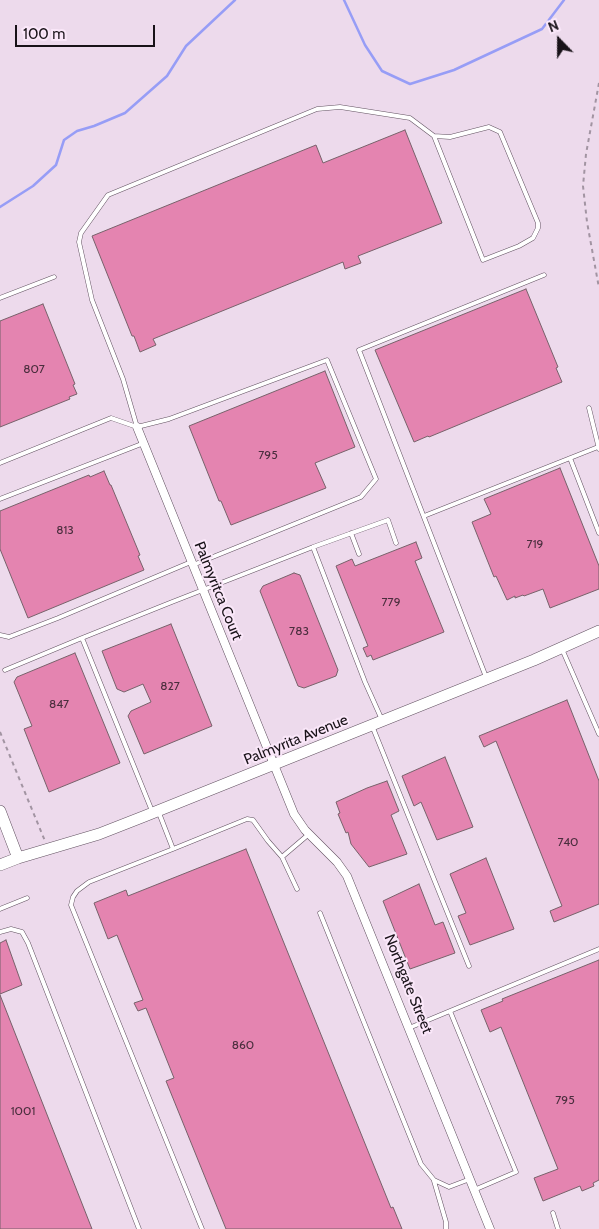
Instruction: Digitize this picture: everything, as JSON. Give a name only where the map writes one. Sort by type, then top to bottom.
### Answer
[{"type":"street","name":"Palmyritca Court","points":[[137,427],[273,765]]},
{"type":"street","name":"Palmyrita Avenue","points":[[0,864],[98,834],[156,812],[487,679],[599,631]]},
{"type":"street","name":"Northgate Street","points":[[273,765],[294,814],[309,834],[337,862],[347,876],[490,1229]]},
{"type":"street","points":[[0,811],[18,858]]},
{"type":"lane","points":[[137,427],[123,379],[92,300],[79,242],[82,233],[108,195],[317,109],[340,107],[410,118],[434,136],[483,260],[519,246],[532,238],[538,228],[538,223],[500,132],[489,127],[450,137],[434,136]]},
{"type":"lane","points":[[487,679],[359,350],[544,275]]},
{"type":"lane","points":[[0,298],[54,277]]},
{"type":"lane","points":[[0,463],[112,418],[137,427],[169,419],[327,360],[376,479],[361,497],[9,637],[0,635]]},
{"type":"lane","points":[[424,516],[599,448],[589,408]]},
{"type":"lane","points":[[0,499],[144,444]]},
{"type":"lane","points":[[570,458],[599,533]]},
{"type":"lane","points":[[5,670],[202,590],[388,520],[396,543]]},
{"type":"lane","points":[[351,533],[360,554]]},
{"type":"lane","points":[[313,547],[365,682],[377,723],[469,966]]},
{"type":"lane","points":[[82,638],[173,849]]},
{"type":"lane","points":[[562,648],[599,734]]},
{"type":"lane","points":[[202,1229],[72,905],[73,897],[77,891],[89,882],[247,819],[254,820],[268,841],[282,857],[297,889]]},
{"type":"lane","points":[[282,857],[309,834]]},
{"type":"lane","points":[[0,909],[27,898]]},
{"type":"lane","points":[[320,913],[421,1164],[434,1180],[446,1222],[446,1229]]},
{"type":"lane","points":[[0,932],[11,929],[22,932],[28,943],[139,1229]]},
{"type":"lane","points":[[409,1028],[599,949]]},
{"type":"lane","points":[[450,1011],[516,1172],[474,1190]]},
{"type":"lane","points":[[434,1180],[449,1187],[470,1179]]},
{"type":"lane","points":[[553,1213],[558,1229]]},
{"type":"path","points":[[599,83],[586,154],[583,186],[587,222],[599,288]]},
{"type":"path","points":[[0,732],[48,849]]},
{"type":"building","points":[[405,130],[442,223],[358,256],[361,263],[345,269],[343,262],[153,339],[156,345],[140,352],[92,236],[316,145],[323,163]]},
{"type":"building","points":[[526,289],[558,367],[556,368],[562,382],[414,442],[375,350]]},
{"type":"building","points":[[43,304],[75,384],[73,385],[77,394],[69,397],[70,399],[0,427],[0,321]]},
{"type":"building","points":[[325,371],[355,447],[315,463],[326,488],[231,525],[221,501],[219,501],[189,426]]},
{"type":"building","points":[[560,468],[599,566],[599,589],[550,608],[543,589],[507,600],[496,576],[494,577],[472,522],[491,514],[484,499]]},
{"type":"building","points":[[104,471],[140,555],[138,556],[144,570],[28,618],[0,549],[0,511],[89,475],[90,477]]},
{"type":"building","points":[[416,542],[422,558],[415,561],[444,632],[373,660],[371,655],[367,657],[363,648],[368,646],[336,566],[352,559],[355,566]]},
{"type":"building","points":[[294,573],[300,575],[338,670],[336,676],[304,688],[298,686],[260,591],[263,586]]},
{"type":"building","points":[[171,624],[212,726],[144,754],[128,716],[131,711],[151,702],[143,684],[124,692],[117,689],[102,651]]},
{"type":"building","points":[[75,653],[120,763],[49,792],[24,729],[32,726],[14,682],[17,677]]},
{"type":"building","points":[[567,700],[599,781],[599,904],[554,922],[550,911],[562,906],[496,741],[484,747],[479,736]]},
{"type":"building","points":[[445,757],[473,827],[437,840],[421,802],[414,806],[402,776]]},
{"type":"building","points":[[387,781],[399,811],[391,815],[407,854],[369,867],[351,844],[348,832],[346,833],[338,814],[340,813],[336,802]]},
{"type":"building","points":[[246,849],[391,1208],[393,1207],[402,1229],[226,1229],[166,1081],[174,1078],[146,1008],[138,1011],[134,1003],[143,1000],[117,935],[108,939],[94,903],[126,890],[128,896]]},
{"type":"building","points":[[486,858],[514,929],[470,945],[458,916],[466,913],[450,874]]},
{"type":"building","points":[[419,884],[435,925],[443,922],[455,953],[410,969],[383,901]]},
{"type":"building","points":[[6,940],[22,985],[0,994],[0,943]]},
{"type":"building","points":[[599,960],[599,1180],[593,1183],[594,1186],[582,1191],[580,1186],[543,1201],[534,1178],[558,1169],[501,1027],[490,1032],[481,1010],[503,1001],[502,999]]},
{"type":"building","points":[[0,995],[92,1229],[0,1229]]},
{"type":"waterway","points":[[0,207],[33,186],[56,165],[64,140],[77,131],[125,113],[167,76],[186,46],[235,0]]},
{"type":"waterway","points":[[344,0],[365,45],[382,71],[410,84],[454,70],[542,29],[564,0]]}]
